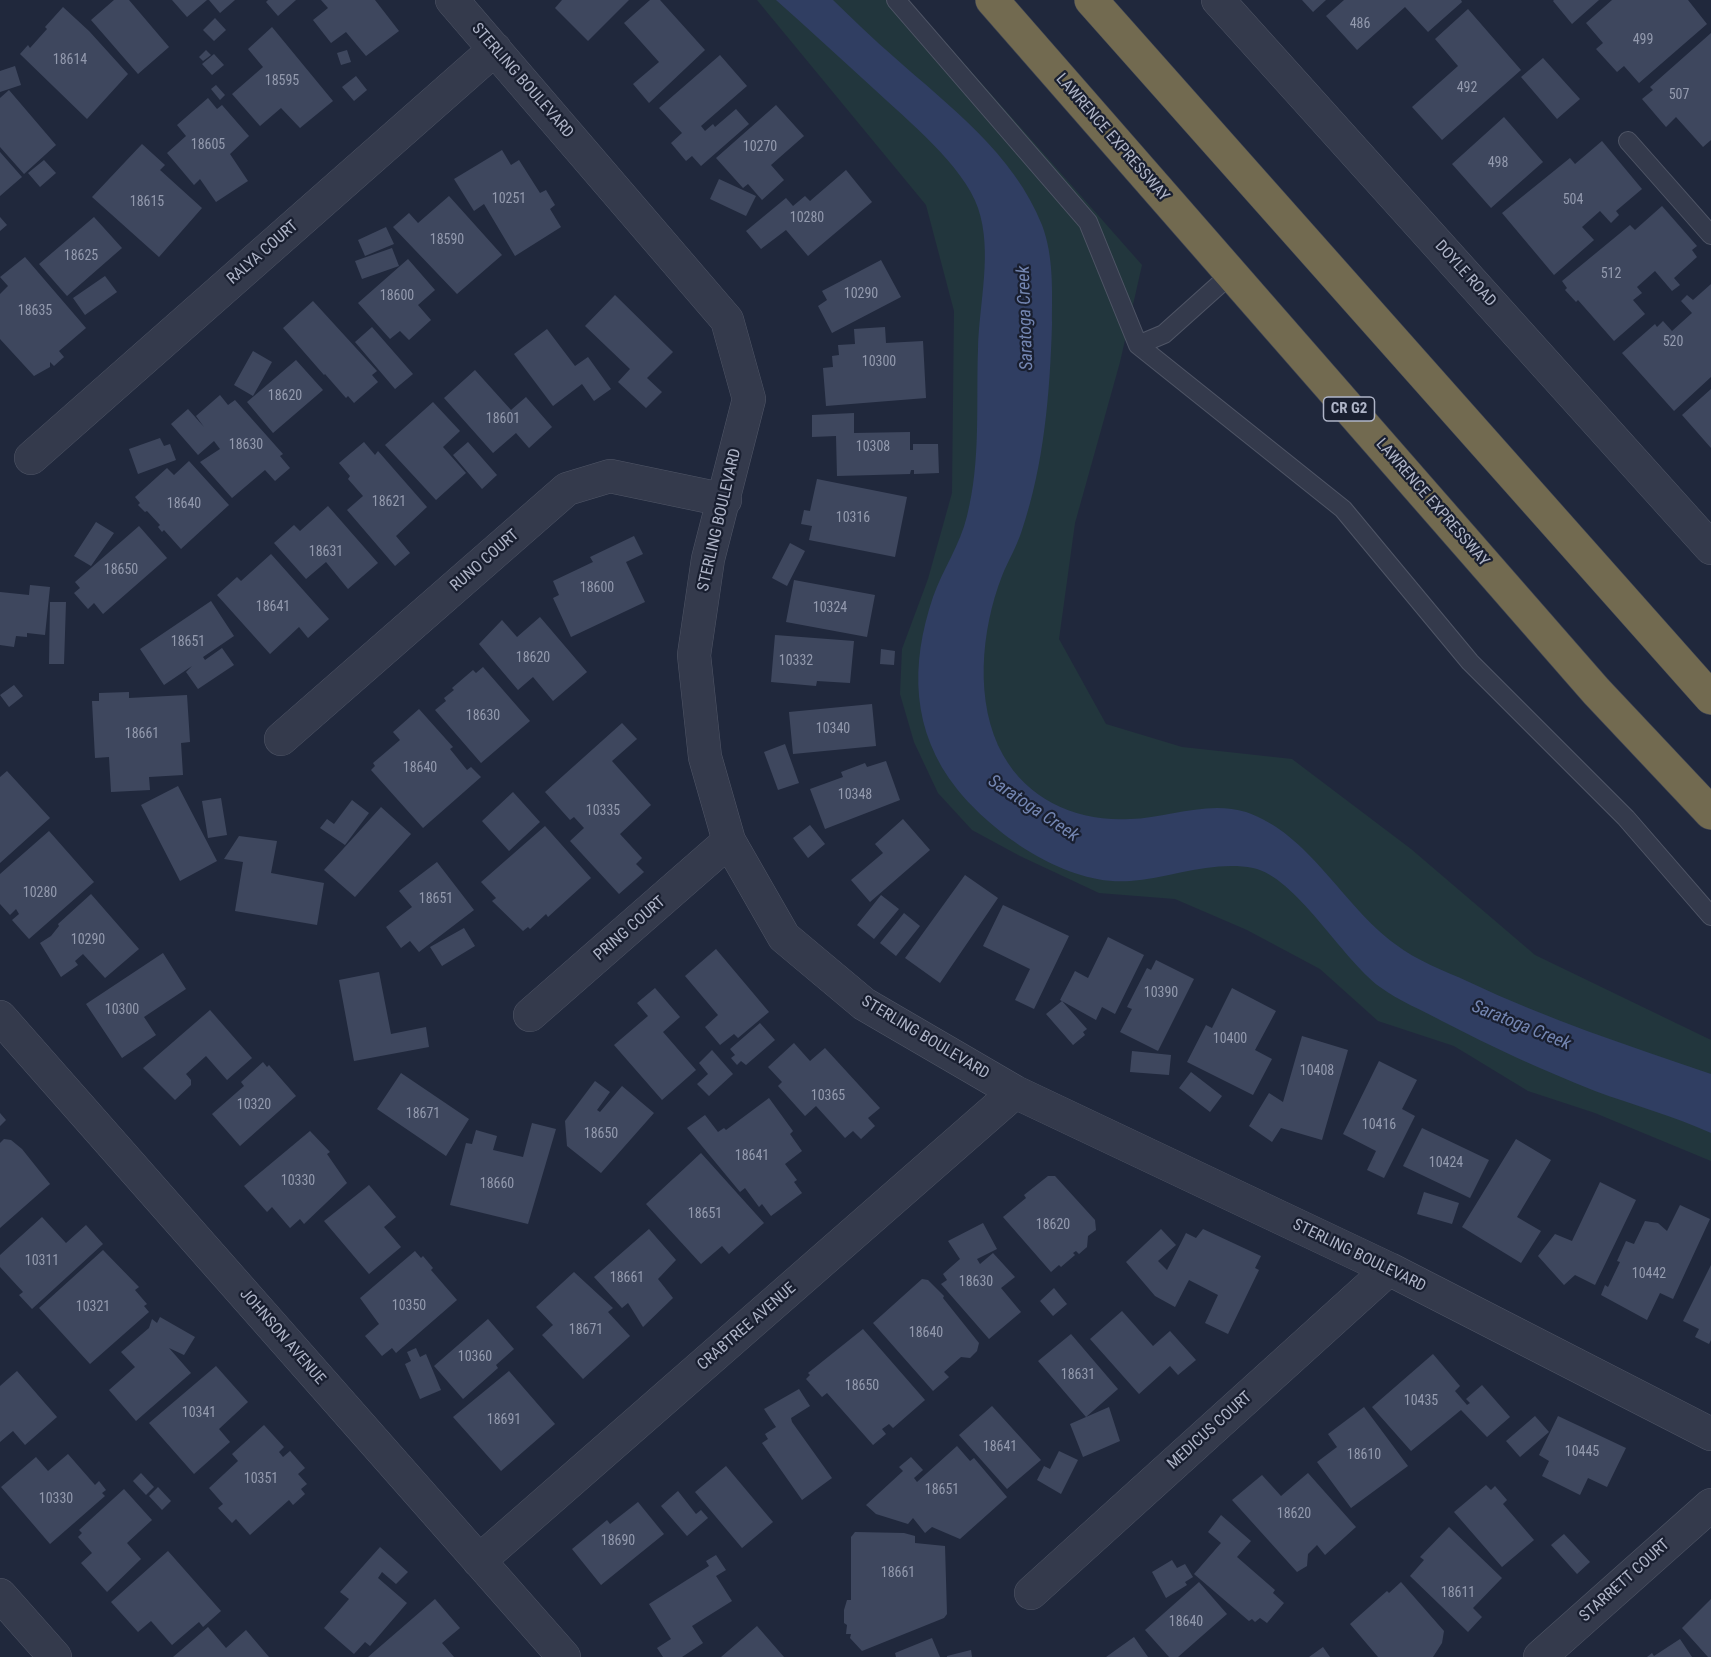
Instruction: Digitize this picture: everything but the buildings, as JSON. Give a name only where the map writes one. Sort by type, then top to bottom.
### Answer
[{"type":"highway","name":"LAWRENCE EXPRESSWAY","points":[[992,0],[1596,691],[1711,813]]},
{"type":"highway","points":[[1091,0],[1711,698]]},
{"type":"street","name":"STERLING BOULEVARD","points":[[452,0],[727,320],[749,399],[725,500],[708,559],[693,655],[705,757],[729,841],[784,937],[864,1004],[1015,1092],[1389,1269],[1711,1434]]},
{"type":"street","name":"DOYLE ROAD","points":[[1218,0],[1711,548]]},
{"type":"street","name":"RALYA COURT","points":[[31,458],[495,49]]},
{"type":"street","name":"RUNO COURT","points":[[281,739],[567,489],[610,476],[725,500]]},
{"type":"street","name":"PRING COURT","points":[[530,1015],[729,841]]},
{"type":"street","name":"JOHNSON AVENUE","points":[[0,1017],[564,1657]]},
{"type":"street","name":"CRABTREE AVENUE","points":[[479,1562],[1015,1092]]},
{"type":"street","name":"MEDICUS COURT","points":[[1031,1593],[1389,1269]]},
{"type":"street","name":"STARRETT COURT","points":[[1540,1657],[1711,1505]]},
{"type":"street","points":[[0,1595],[55,1657]]},
{"type":"lane","points":[[896,0],[1088,222],[1138,345],[1343,508],[1470,662],[1626,819],[1711,916]]},
{"type":"lane","points":[[1628,141],[1711,235]]},
{"type":"lane","points":[[1138,345],[1164,334],[1231,274]]},
{"type":"shaded area","points":[[757,0],[908,0],[1142,265],[1120,362],[1075,523],[1059,639],[1106,724],[1182,747],[1292,759],[1411,849],[1535,955],[1711,1040],[1711,1161],[1595,1113],[1528,1091],[1454,1046],[1378,1021],[1320,969],[1247,930],[1175,899],[1099,893],[1020,856],[972,830],[938,793],[914,742],[900,694],[902,649],[928,579],[952,493],[954,311],[926,205]]},
{"type":"water","name":"Saratoga Creek","points":[[776,0],[833,0],[958,113],[997,154],[1030,199],[1046,237],[1051,274],[1052,324],[1050,376],[1041,454],[1030,505],[995,597],[985,643],[984,690],[988,713],[994,735],[1003,755],[1014,771],[1026,785],[1041,796],[1074,812],[1092,817],[1144,818],[1217,808],[1246,812],[1269,822],[1307,853],[1376,928],[1412,955],[1430,965],[1558,1020],[1711,1074],[1711,1133],[1556,1075],[1395,997],[1365,974],[1302,902],[1286,886],[1269,875],[1253,868],[1223,866],[1130,881],[1106,880],[1082,875],[1034,855],[1012,840],[991,824],[957,789],[942,767],[923,721],[918,672],[926,622],[933,597],[960,537],[971,495],[976,453],[978,349],[985,260],[982,225],[971,192],[933,144]]}]
